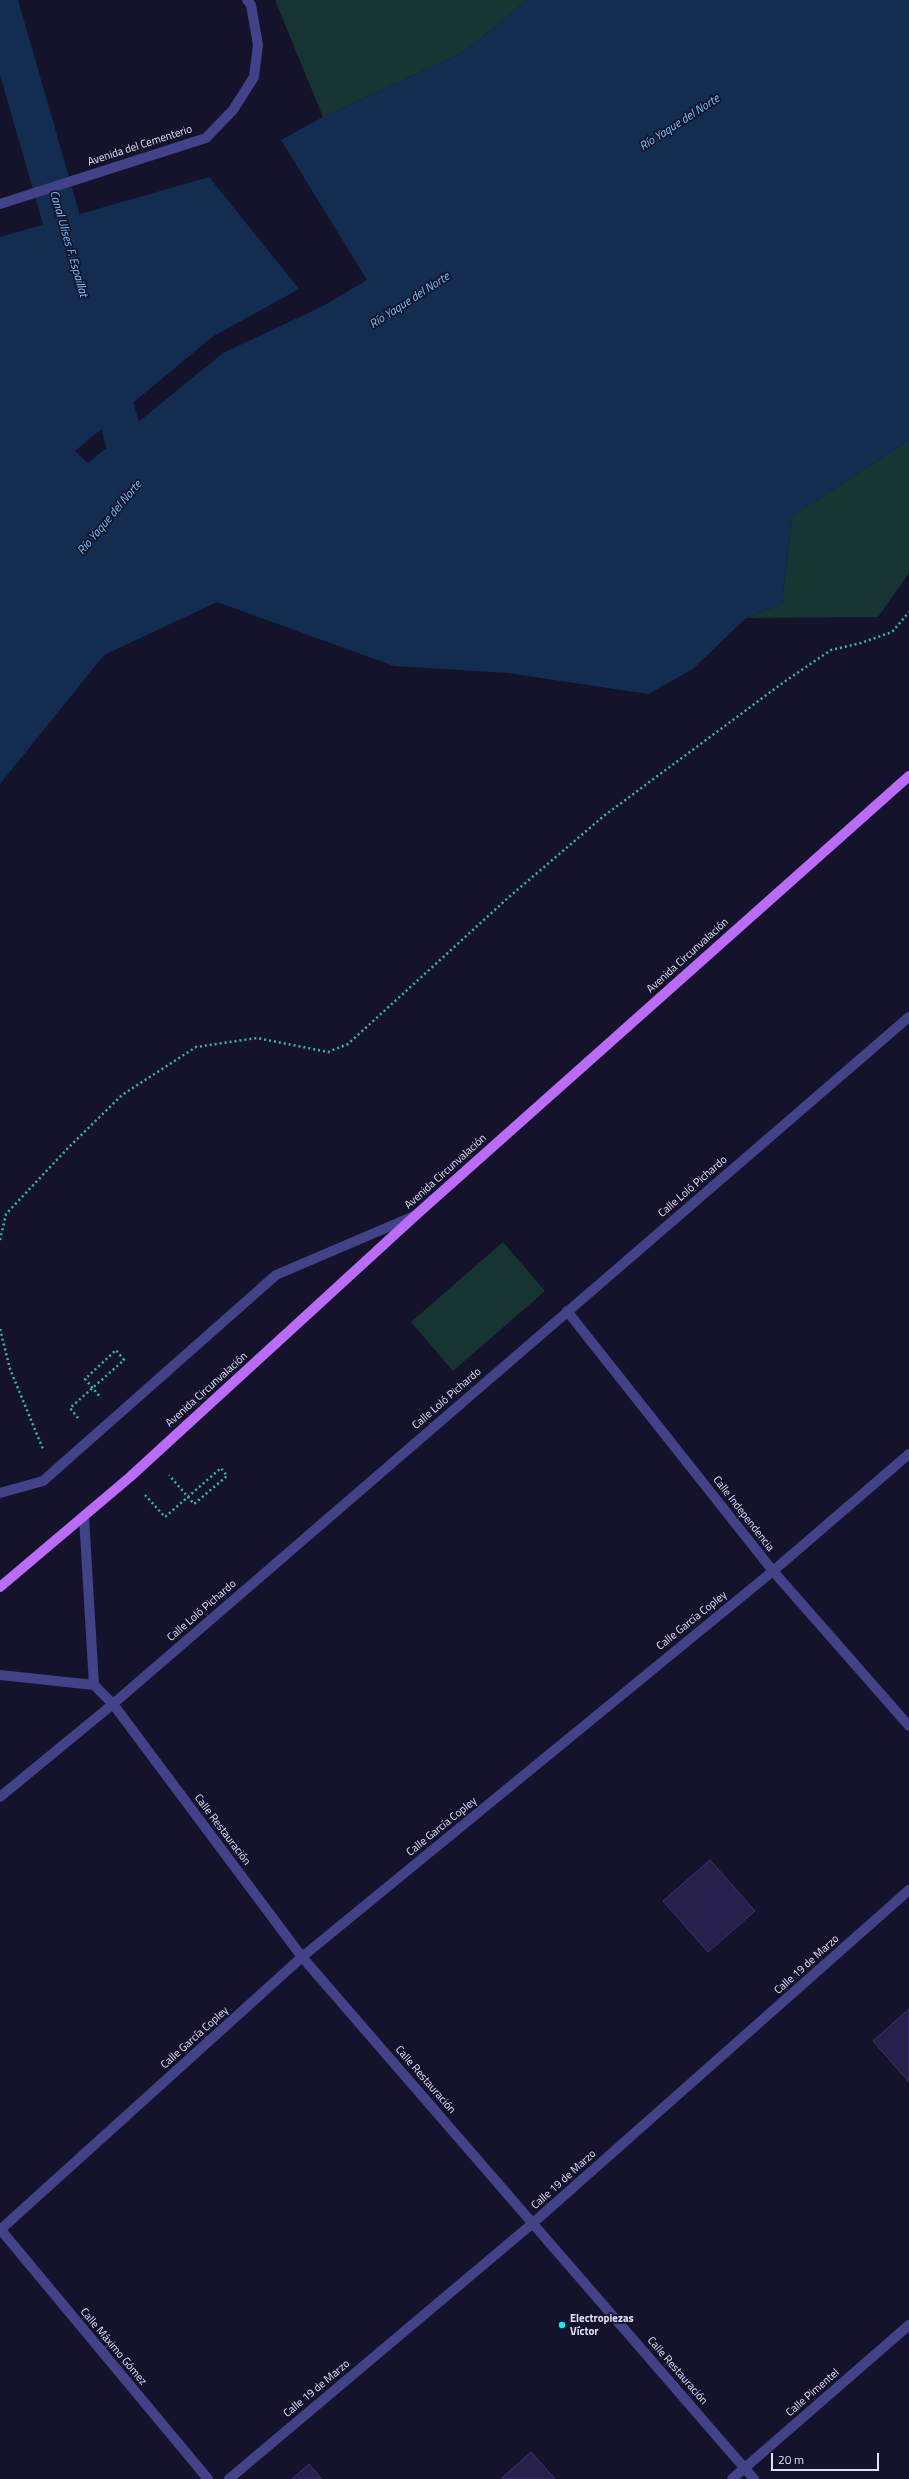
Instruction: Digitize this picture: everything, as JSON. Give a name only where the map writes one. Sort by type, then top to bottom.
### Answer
[{"type":"main road","name":"Avenida Circunvalación","points":[[0,1587],[84,1517],[416,1215],[909,776]]},
{"type":"street","name":"Avenida del Cementerio","points":[[0,204],[206,138],[233,110],[254,77],[258,45],[251,5],[247,0]]},
{"type":"street","name":"Calle Loló Pichardo","points":[[0,1797],[113,1704],[909,1017]]},
{"type":"street","points":[[0,1493],[43,1481],[276,1275],[416,1215]]},
{"type":"street","name":"Calle Independencia","points":[[567,1311],[773,1571],[909,1726]]},
{"type":"street","name":"Calle García Copley","points":[[0,2230],[302,1957],[773,1571],[909,1454]]},
{"type":"street","points":[[0,1674],[94,1685],[84,1517]]},
{"type":"street","name":"Calle Restauración","points":[[94,1685],[113,1704],[302,1957],[754,2479]]},
{"type":"street","name":"Calle 19 de Marzo","points":[[229,2479],[533,2223],[909,1890]]},
{"type":"street","name":"Calle Máximo Gómez","points":[[0,2230],[208,2479]]},
{"type":"street","name":"Calle Pimentel","points":[[732,2479],[909,2325]]},
{"type":"path","points":[[0,1240],[6,1214],[69,1147],[122,1095],[196,1047],[257,1038],[328,1052],[348,1044],[509,897],[605,815],[784,682],[831,650],[861,644],[892,632],[909,612]]},
{"type":"path","points":[[0,1329],[10,1369],[36,1435],[54,1472]]},
{"type":"path","points":[[70,1408],[124,1360],[116,1350],[85,1379]]},
{"type":"path","points":[[165,1517],[221,1468],[227,1476],[194,1504]]},
{"type":"green space","points":[[275,0],[527,0],[464,52],[323,117]]},
{"type":"green space","points":[[909,440],[909,573],[878,617],[746,618],[782,604],[792,516]]},
{"type":"green space","points":[[503,1242],[545,1291],[453,1371],[411,1322]]},
{"type":"water","name":"Río Yaque del Norte","points":[[527,0],[909,0],[909,440],[792,516],[782,604],[746,618],[693,669],[648,694],[508,673],[394,666],[217,602],[104,655],[0,784],[0,237],[209,177],[299,289],[212,337],[75,451],[88,463],[223,353],[323,306],[367,280],[281,140],[323,117],[464,52]]},
{"type":"building","points":[[710,1860],[755,1911],[708,1952],[663,1901]]},
{"type":"building","points":[[909,2009],[909,2082],[873,2041]]},
{"type":"building","points":[[531,2452],[555,2479],[502,2478]]},
{"type":"building","points":[[309,2464],[322,2479],[292,2479]]},
{"type":"waterway","name":"Canal Ulises F. Espaillat","points":[[0,6],[76,270]]},
{"type":"waterway","name":"Canal Ulises F. Espaillat","points":[[103,365],[136,482]]},
{"type":"place","name":"Electropiezas Víctor","points":[[562,2325]]}]
